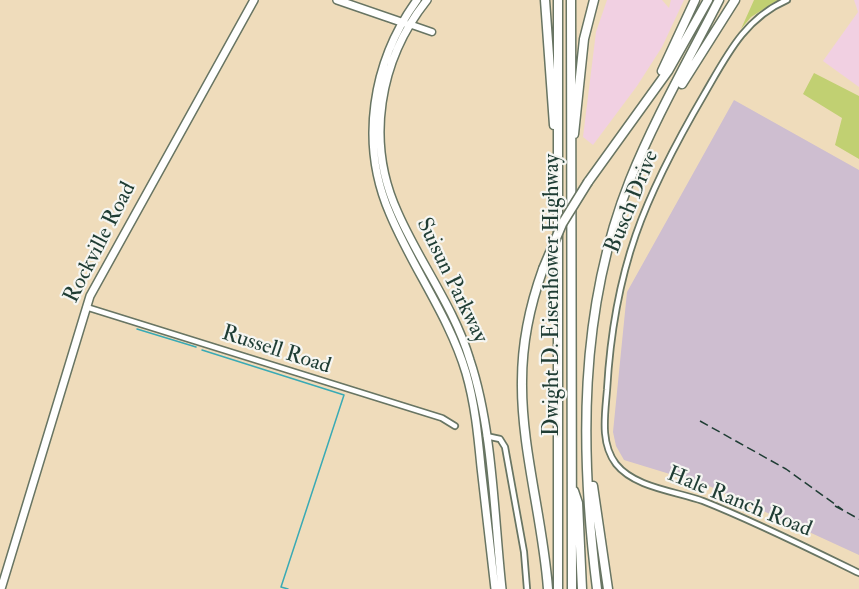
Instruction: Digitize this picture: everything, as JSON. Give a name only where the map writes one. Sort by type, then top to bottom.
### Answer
[{"type":"highway","points":[[545,0],[552,113],[558,142]]},
{"type":"highway","name":"Dwight D. Eisenhower Highway","points":[[558,0],[558,589]]},
{"type":"highway","name":"Dwight D. Eisenhower Highway","points":[[571,0],[572,589]]},
{"type":"highway","points":[[570,143],[577,118],[584,39],[594,0]]},
{"type":"highway","points":[[619,140],[665,65],[695,0]]},
{"type":"highway","points":[[548,589],[544,540],[526,437],[522,382],[528,320],[543,269],[562,224],[588,182],[668,71],[708,0]]},
{"type":"highway","points":[[597,589],[590,523],[587,371],[596,303],[614,228],[642,152],[719,0]]},
{"type":"highway","points":[[642,152],[735,0]]},
{"type":"highway","points":[[588,456],[591,460],[608,589]]},
{"type":"highway","points":[[572,485],[578,503],[582,589]]},
{"type":"main road","name":"Rockville Road","points":[[1,589],[86,307],[254,0]]},
{"type":"main road","points":[[336,0],[406,23]]},
{"type":"main road","name":"Suisun Parkway","points":[[417,0],[385,60],[375,101],[373,130],[376,169],[390,216],[444,316],[468,377],[474,409],[495,589]]},
{"type":"main road","name":"Suisun Parkway","points":[[427,0],[406,23],[383,93],[381,130],[384,168],[397,212],[465,343],[477,383],[486,436],[502,589]]},
{"type":"street","name":"Busch Drive","points":[[612,457],[605,434],[610,342],[621,280],[637,227],[666,161],[733,46],[756,18],[787,0]]},
{"type":"street","points":[[406,23],[432,32]]},
{"type":"street","name":"Russell Road","points":[[86,307],[442,418],[455,426]]},
{"type":"street","points":[[486,436],[494,436],[505,447],[524,552],[527,589]]},
{"type":"street","name":"Hale Ranch Road","points":[[612,457],[632,477],[729,512],[859,573]]},
{"type":"shaded area","points":[[607,0],[662,0],[669,8],[671,0],[684,0],[662,47],[637,86],[593,145],[583,137],[596,32]]},
{"type":"shaded area","points":[[854,0],[859,0],[859,87],[823,61],[858,12]]},
{"type":"shaded area","points":[[734,100],[859,170],[859,555],[709,486],[624,460],[616,446],[613,432],[627,292]]},
{"type":"green space","points":[[754,0],[778,0],[751,17],[741,29]]},
{"type":"green space","points":[[814,73],[859,96],[859,159],[835,145],[842,118],[803,94]]},
{"type":"waterway","points":[[137,329],[196,347]]},
{"type":"waterway","points":[[202,350],[344,395],[281,587],[288,589]]},
{"type":"railway","points":[[700,421],[786,469],[843,510]]},
{"type":"railway","points":[[835,506],[859,519]]}]
